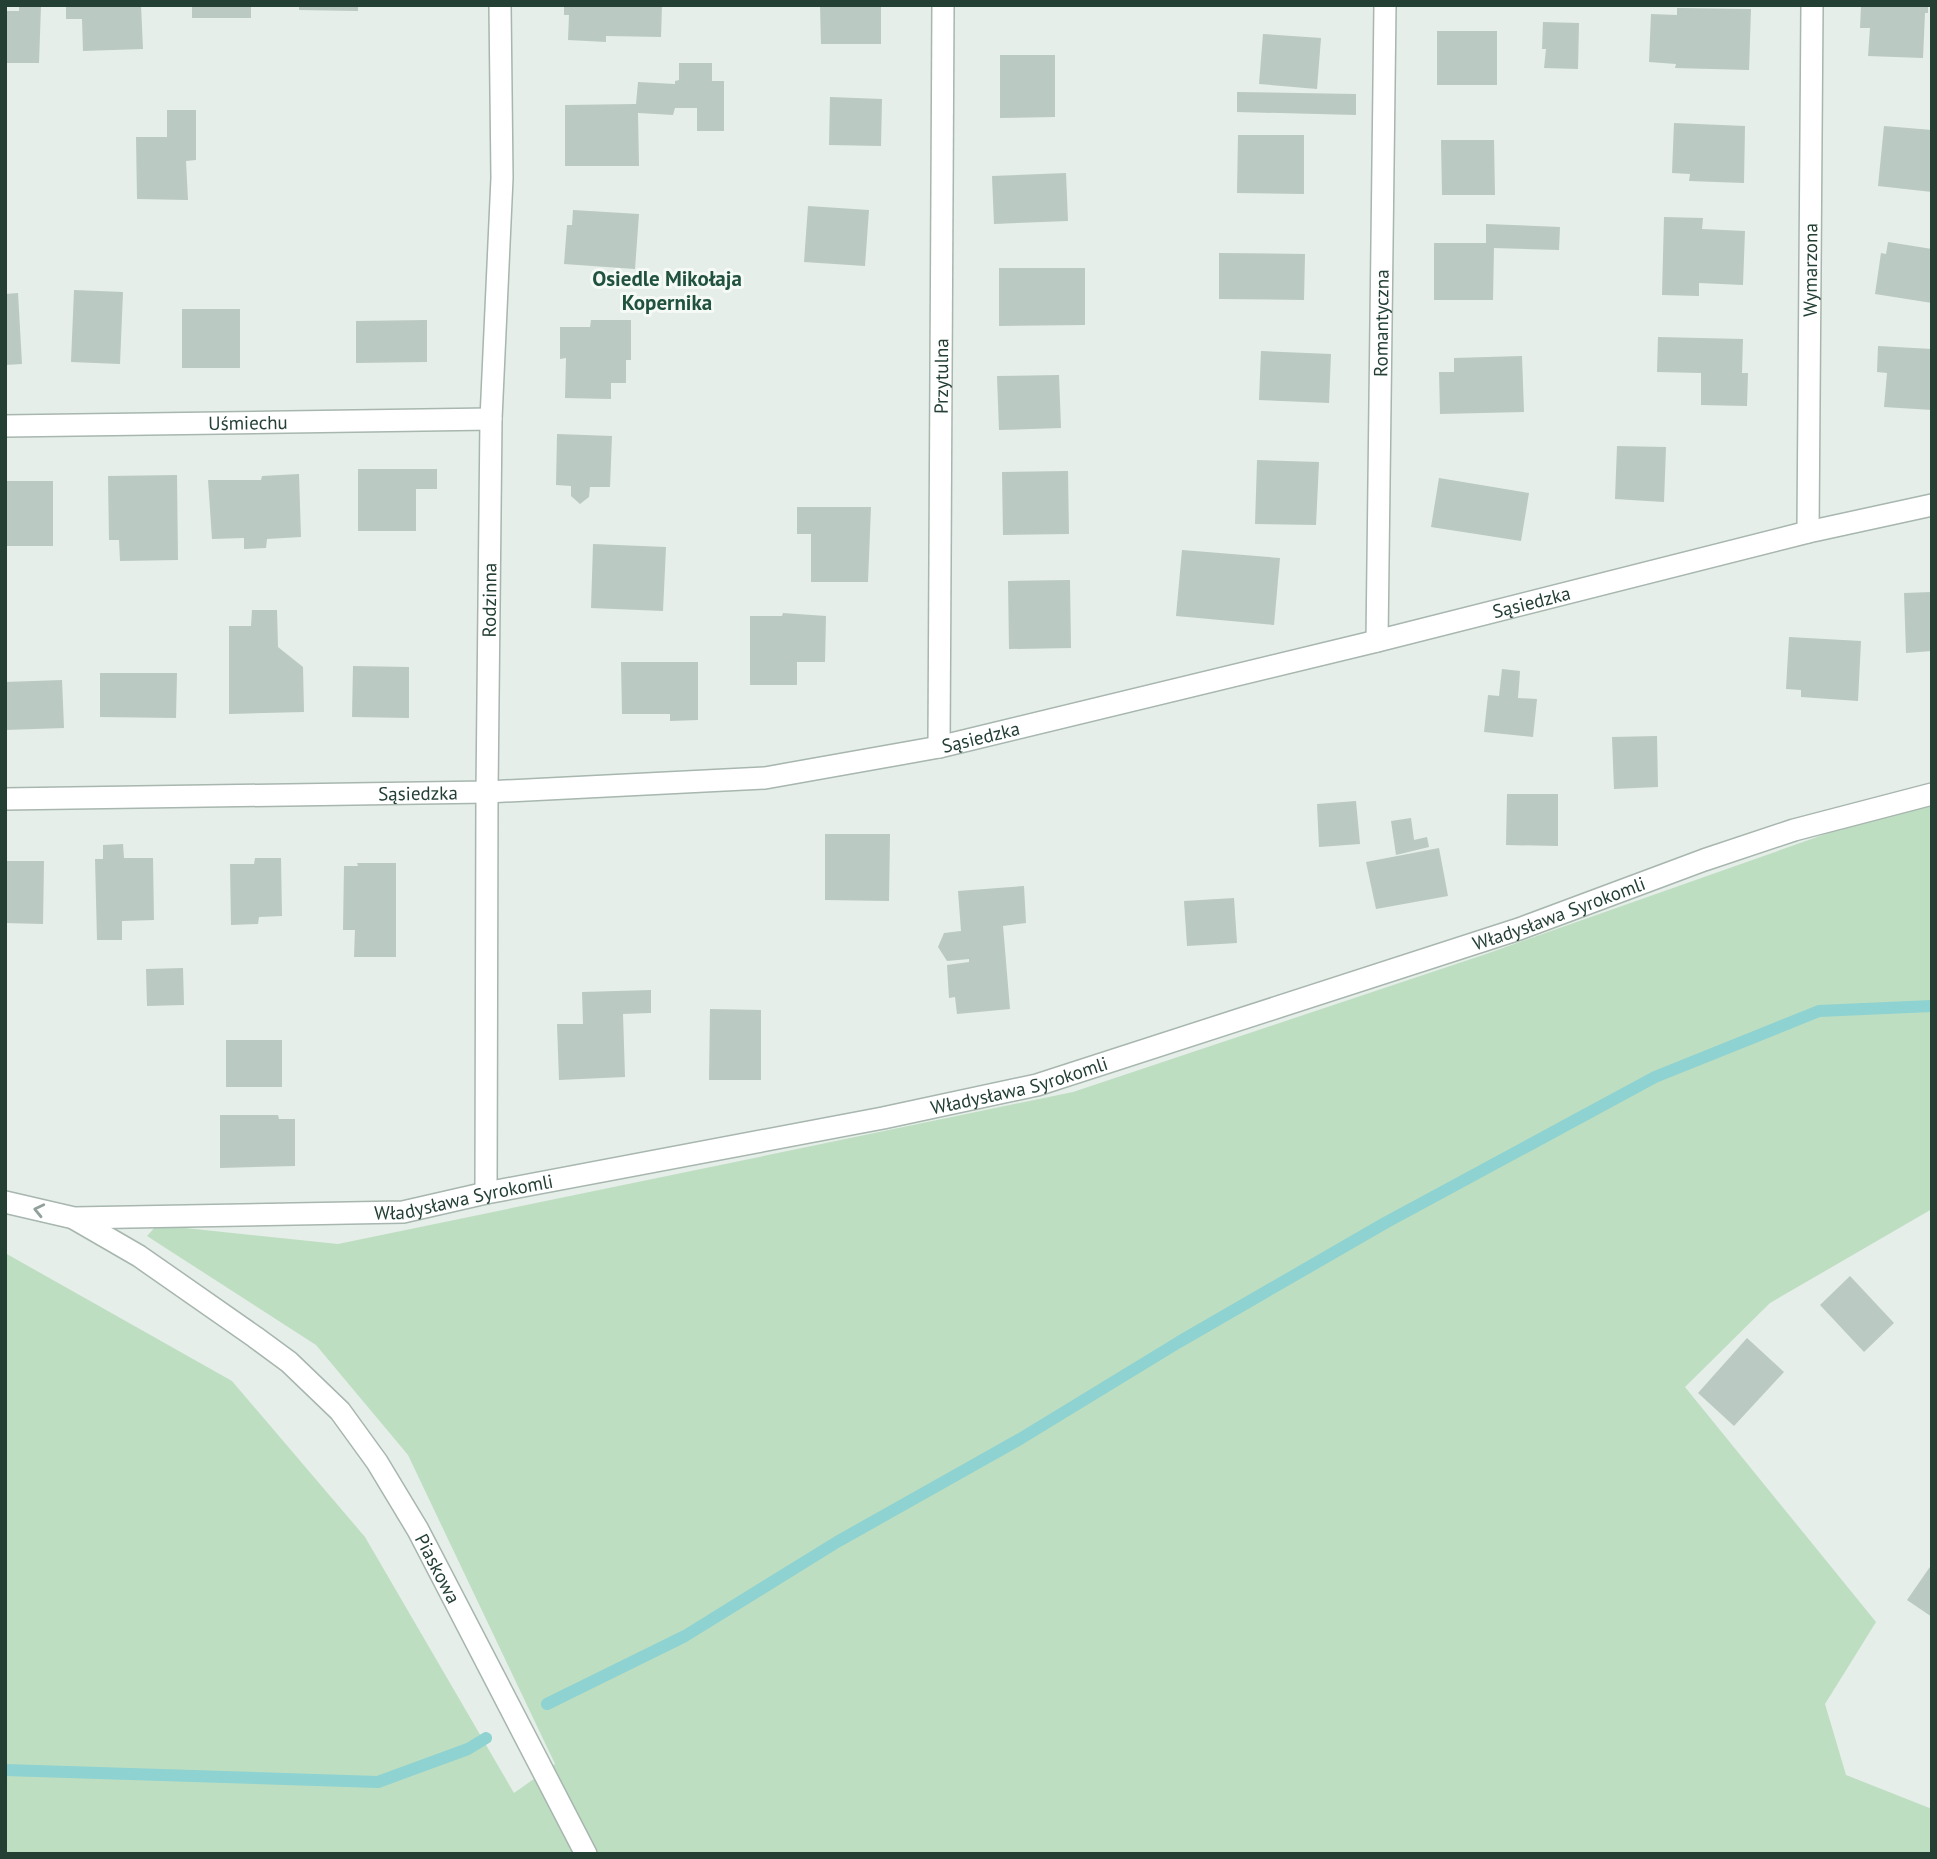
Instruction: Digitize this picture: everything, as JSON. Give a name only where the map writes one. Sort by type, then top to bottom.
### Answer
[{"type":"street","name":"Rodzinna","points":[[486,1194],[491,419],[502,177],[500,5]]},
{"type":"street","name":"Przytulna","points":[[939,747],[943,5]]},
{"type":"street","name":"Romantyczna","points":[[1377,641],[1385,5]]},
{"type":"street","name":"Wymarzona","points":[[1808,532],[1812,5]]},
{"type":"street","name":"Uśmiechu","points":[[5,426],[491,419]]},
{"type":"street","name":"Sąsiedzka","points":[[5,799],[487,792],[765,778],[939,747],[1377,641],[1808,532],[1932,505]]},
{"type":"street","name":"Władysława Syrokomli","points":[[5,1202],[74,1218],[403,1212],[883,1118],[1037,1085],[1519,929],[1704,860],[1782,835],[1932,794]]},
{"type":"street","name":"Władysława Syrokomli","points":[[74,1218],[139,1256],[237,1324]]},
{"type":"street","name":"Piaskowa","points":[[237,1324],[289,1362],[340,1411],[377,1462],[418,1530],[586,1854]]},
{"type":"green space","points":[[1932,803],[1932,1209],[1770,1303],[1685,1387],[1876,1622],[1825,1704],[1846,1775],[1932,1809],[1932,1854],[5,1854],[5,1253],[232,1381],[365,1537],[514,1793],[555,1764],[408,1455],[316,1345],[147,1236],[157,1225],[338,1244],[1073,1092],[1486,954],[1871,818]]},
{"type":"building","points":[[19,5],[41,6],[39,63],[5,63],[5,11],[19,11]]},
{"type":"building","points":[[66,5],[141,5],[143,49],[83,51],[82,19],[66,19]]},
{"type":"building","points":[[192,5],[251,5],[251,18],[192,18]]},
{"type":"building","points":[[299,5],[358,5],[358,11],[299,10]]},
{"type":"building","points":[[564,5],[662,5],[661,37],[606,36],[606,42],[568,40],[569,15],[564,15]]},
{"type":"building","points":[[820,5],[881,5],[881,44],[821,44]]},
{"type":"building","points":[[1928,5],[1928,13],[1925,13],[1923,58],[1868,56],[1870,28],[1860,28],[1861,6]]},
{"type":"building","points":[[1677,8],[1751,9],[1749,70],[1675,68],[1676,64],[1649,62],[1651,14],[1677,15]]},
{"type":"building","points":[[1543,22],[1579,23],[1578,69],[1544,68],[1546,49],[1542,49]]},
{"type":"building","points":[[1437,31],[1497,31],[1497,85],[1437,85]]},
{"type":"building","points":[[1263,34],[1321,38],[1317,89],[1259,84]]},
{"type":"building","points":[[1000,55],[1055,55],[1055,117],[1000,118]]},
{"type":"building","points":[[679,63],[712,63],[712,81],[724,81],[724,131],[697,131],[697,108],[675,108],[673,115],[638,113],[639,166],[565,166],[565,105],[636,104],[638,82],[675,84],[675,81],[679,80]]},
{"type":"building","points":[[1237,92],[1356,94],[1356,115],[1237,112]]},
{"type":"building","points":[[830,97],[882,99],[881,146],[829,145]]},
{"type":"building","points":[[167,110],[196,110],[196,160],[186,161],[188,200],[137,199],[136,137],[167,137]]},
{"type":"building","points":[[1674,123],[1745,126],[1744,183],[1689,181],[1690,174],[1672,173]]},
{"type":"building","points":[[1884,126],[1932,130],[1932,192],[1878,186]]},
{"type":"building","points":[[1238,135],[1304,135],[1304,194],[1237,193]]},
{"type":"building","points":[[1441,140],[1494,140],[1495,195],[1442,195]]},
{"type":"building","points":[[1066,173],[1068,221],[994,224],[992,176]]},
{"type":"building","points":[[808,206],[869,210],[865,266],[804,262]]},
{"type":"building","points":[[573,210],[639,214],[635,269],[564,264],[567,225],[572,225]]},
{"type":"building","points":[[1664,217],[1703,218],[1702,229],[1745,231],[1743,285],[1699,283],[1699,296],[1662,295]]},
{"type":"building","points":[[1486,224],[1560,227],[1559,250],[1494,248],[1493,300],[1434,300],[1434,243],[1486,243]]},
{"type":"building","points":[[1888,242],[1932,249],[1932,303],[1875,294],[1881,253],[1886,254]]},
{"type":"building","points":[[1219,253],[1305,254],[1304,300],[1219,299]]},
{"type":"building","points":[[999,268],[1085,268],[1085,325],[999,326]]},
{"type":"building","points":[[74,290],[123,292],[120,364],[71,362]]},
{"type":"building","points":[[18,293],[22,364],[5,365],[5,294]]},
{"type":"building","points":[[182,309],[240,309],[240,368],[182,368]]},
{"type":"building","points":[[427,320],[427,362],[356,363],[356,321]]},
{"type":"building","points":[[591,320],[631,320],[631,360],[626,360],[626,383],[611,383],[611,399],[565,398],[566,358],[560,359],[560,327],[590,327]]},
{"type":"building","points":[[1658,337],[1743,339],[1742,373],[1748,373],[1747,406],[1701,405],[1701,373],[1657,372]]},
{"type":"building","points":[[1878,346],[1932,349],[1932,410],[1884,407],[1887,373],[1877,372]]},
{"type":"building","points":[[1261,351],[1331,354],[1329,403],[1259,400]]},
{"type":"building","points":[[1522,356],[1524,412],[1440,414],[1439,372],[1454,372],[1454,358]]},
{"type":"building","points":[[1059,375],[1061,428],[999,430],[997,376]]},
{"type":"building","points":[[557,434],[612,436],[610,487],[590,487],[589,497],[580,504],[571,496],[571,486],[556,485]]},
{"type":"building","points":[[1617,446],[1666,447],[1664,502],[1615,499]]},
{"type":"building","points":[[1257,460],[1319,462],[1316,525],[1255,524]]},
{"type":"building","points":[[358,469],[437,469],[437,489],[416,489],[416,531],[358,531]]},
{"type":"building","points":[[1068,471],[1069,534],[1003,535],[1002,472]]},
{"type":"building","points":[[299,474],[301,537],[267,539],[266,548],[244,549],[244,538],[212,539],[208,480],[261,480],[262,476]]},
{"type":"building","points":[[177,475],[178,560],[120,561],[119,540],[109,540],[108,476]]},
{"type":"building","points":[[1439,478],[1529,493],[1521,541],[1431,527]]},
{"type":"building","points":[[5,481],[53,481],[53,546],[5,546]]},
{"type":"building","points":[[797,507],[871,507],[868,582],[811,582],[811,534],[797,534]]},
{"type":"building","points":[[593,544],[666,547],[663,611],[591,608]]},
{"type":"building","points":[[1182,550],[1280,558],[1274,625],[1176,616]]},
{"type":"building","points":[[1070,580],[1071,648],[1009,649],[1008,581]]},
{"type":"building","points":[[1932,592],[1932,651],[1906,653],[1904,593]]},
{"type":"building","points":[[252,610],[277,610],[278,647],[303,667],[304,712],[229,714],[229,626],[251,626]]},
{"type":"building","points":[[783,613],[826,616],[825,662],[797,662],[797,685],[750,685],[750,616],[782,616]]},
{"type":"building","points":[[1789,637],[1861,641],[1858,701],[1801,697],[1801,690],[1786,689]]},
{"type":"building","points":[[621,662],[698,662],[698,720],[670,721],[670,714],[622,714]]},
{"type":"building","points":[[353,666],[409,667],[409,718],[352,717]]},
{"type":"building","points":[[1502,669],[1520,671],[1518,698],[1537,699],[1533,737],[1484,732],[1488,695],[1499,696]]},
{"type":"building","points":[[100,673],[177,673],[176,718],[100,717]]},
{"type":"building","points":[[62,680],[64,728],[5,730],[5,682]]},
{"type":"building","points":[[1657,736],[1658,787],[1614,789],[1612,737]]},
{"type":"building","points":[[1507,794],[1558,794],[1558,846],[1506,845]]},
{"type":"building","points":[[1356,801],[1360,844],[1319,847],[1317,804]]},
{"type":"building","points":[[1411,818],[1414,840],[1427,837],[1429,847],[1396,855],[1391,821]]},
{"type":"building","points":[[825,834],[890,834],[889,901],[825,900]]},
{"type":"building","points":[[123,844],[124,858],[153,858],[154,920],[122,921],[122,940],[97,940],[95,859],[103,859],[103,845]]},
{"type":"building","points":[[1439,848],[1448,896],[1376,909],[1366,862]]},
{"type":"building","points":[[255,858],[281,858],[282,916],[259,917],[258,924],[231,925],[230,864],[254,864]]},
{"type":"building","points":[[5,861],[44,861],[43,924],[5,923]]},
{"type":"building","points":[[357,863],[396,863],[396,957],[354,957],[355,930],[343,930],[344,866],[358,866]]},
{"type":"building","points":[[1024,886],[1026,923],[1003,926],[1010,1009],[957,1014],[955,997],[949,998],[947,965],[969,962],[969,959],[947,961],[938,947],[944,933],[961,931],[958,891]]},
{"type":"building","points":[[1234,898],[1237,943],[1187,946],[1184,901]]},
{"type":"building","points":[[183,968],[184,1005],[147,1006],[146,969]]},
{"type":"building","points":[[651,990],[651,1013],[623,1014],[625,1077],[559,1080],[557,1024],[583,1024],[582,992]]},
{"type":"building","points":[[710,1009],[761,1010],[761,1080],[709,1080]]},
{"type":"building","points":[[226,1040],[282,1040],[282,1087],[226,1087]]},
{"type":"building","points":[[220,1115],[278,1115],[279,1119],[295,1119],[295,1166],[220,1168]]},
{"type":"building","points":[[1850,1276],[1894,1323],[1864,1352],[1820,1305]]},
{"type":"building","points":[[1747,1338],[1784,1372],[1734,1426],[1698,1393]]},
{"type":"building","points":[[1932,1564],[1932,1617],[1907,1600]]},
{"type":"waterway","points":[[547,1704],[685,1636],[837,1542],[1020,1439],[1179,1342],[1385,1223],[1655,1077],[1819,1011],[1932,1006]]},
{"type":"waterway","points":[[5,1770],[378,1782],[468,1749],[486,1738]]},
{"type":"district","name":"Osiedle Mikołaja Kopernika","points":[[667,290]]}]
